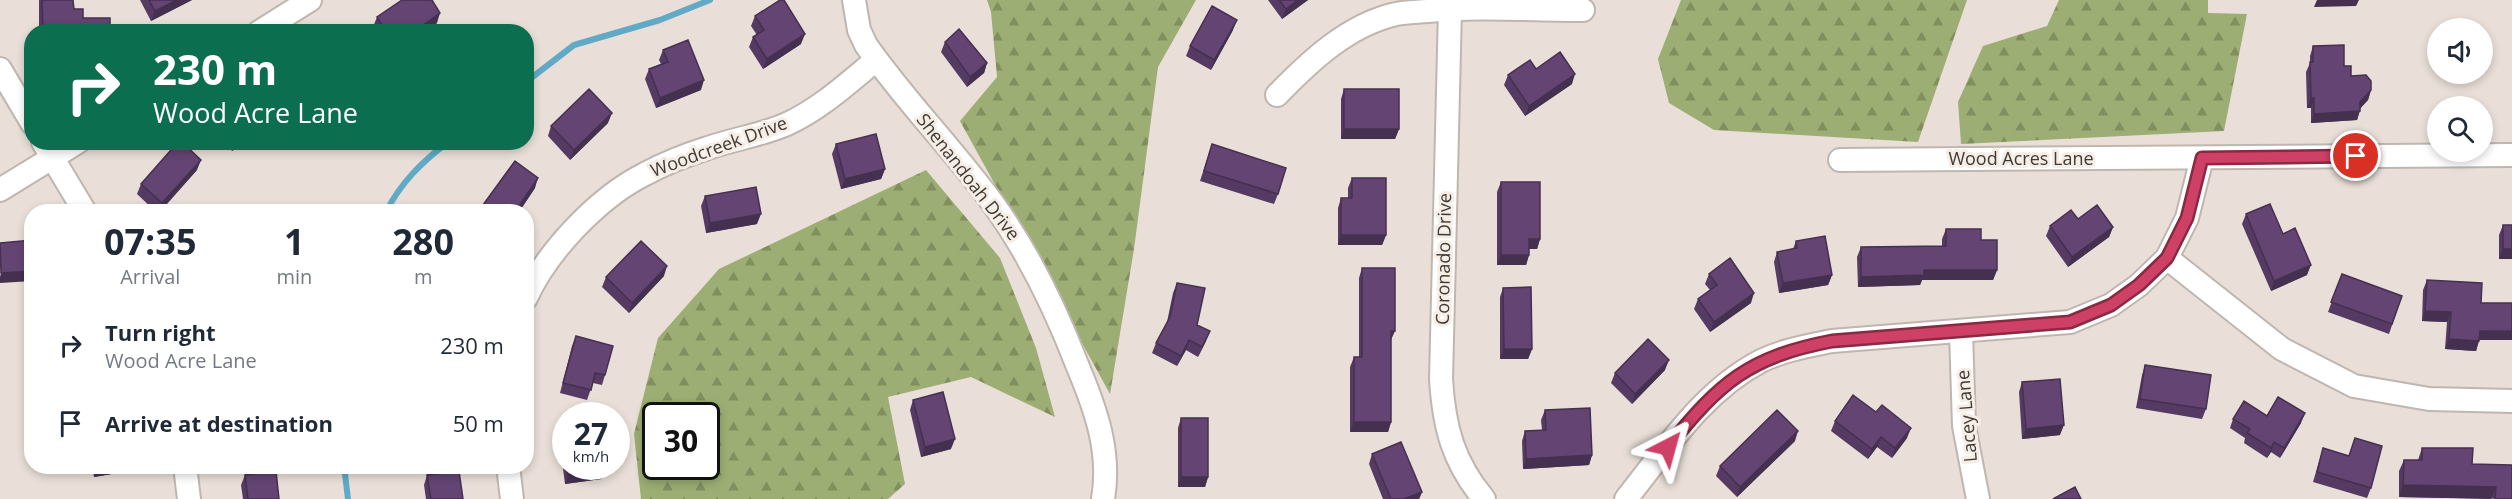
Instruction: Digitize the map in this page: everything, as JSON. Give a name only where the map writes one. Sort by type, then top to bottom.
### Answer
[{"type":"street","points":[[272,24],[310,0]]},
{"type":"street","name":"Shenandoah Drive","points":[[854,0],[859,30],[876,60],[994,204],[1037,274],[1093,402],[1103,438],[1106,466],[1103,499]]},
{"type":"street","points":[[1277,95],[1310,61],[1333,44],[1365,25],[1396,14],[1450,9],[1583,10]]},
{"type":"street","name":"Coronado Drive","points":[[1450,9],[1440,379],[1443,411],[1450,441],[1460,466],[1484,499]]},
{"type":"street","name":"Woodcreek Drive","points":[[534,281],[579,225],[611,197],[643,174],[698,151],[786,124],[818,106],[876,60]]},
{"type":"street","points":[[0,69],[24,110]]},
{"type":"street","points":[[0,190],[47,150],[80,204]]},
{"type":"street","name":"Wood Acres Lane","points":[[1840,160],[2512,155]]},
{"type":"street","points":[[1626,499],[1696,412],[1724,384],[1762,361],[1797,348],[1832,341],[2070,322],[2111,305],[2139,285],[2167,258],[2187,218],[2202,158]]},
{"type":"street","points":[[2167,258],[2282,349],[2354,386],[2429,399],[2512,401]]},
{"type":"street","name":"Lacey Lane","points":[[1961,332],[1964,426],[1978,499]]},
{"type":"street","points":[[186,474],[189,499]]},
{"type":"street","points":[[509,474],[512,499]]},
{"type":"green space","points":[[987,0],[1196,0],[1158,67],[1134,249],[1110,394],[960,121],[997,77],[991,12]]},
{"type":"green space","points":[[1681,0],[1967,0],[1918,142],[1714,130],[1669,103],[1658,59]]},
{"type":"green space","points":[[2059,0],[2208,0],[2208,13],[2247,14],[2224,131],[1961,144],[1958,102],[1983,46],[2047,26]]},
{"type":"green space","points":[[926,170],[1000,258],[1036,348],[1055,417],[971,377],[888,397],[905,484],[888,499],[641,499],[634,434],[642,402],[658,338],[719,269]]},
{"type":"building","points":[[42,0],[73,0],[74,9],[83,9],[83,18],[110,18],[110,24],[43,24]]},
{"type":"building","points":[[149,0],[177,0],[155,11]]},
{"type":"building","points":[[402,0],[432,0],[440,13],[424,24],[381,24],[377,17]]},
{"type":"building","points":[[780,0],[784,0],[805,34],[767,59],[753,37],[764,30],[755,16]]},
{"type":"building","points":[[1279,0],[1298,0],[1286,9]]},
{"type":"building","points":[[1212,6],[1237,20],[1214,60],[1190,46]]},
{"type":"building","points":[[959,29],[987,63],[970,77],[945,42]]},
{"type":"building","points":[[688,40],[704,80],[660,98],[649,69],[668,62],[663,50]]},
{"type":"building","points":[[2344,45],[2344,66],[2351,66],[2351,76],[2366,75],[2371,81],[2371,90],[2360,102],[2360,111],[2314,114],[2310,62],[2313,62],[2313,46]]},
{"type":"building","points":[[1560,52],[1575,74],[1529,106],[1508,75],[1530,60],[1536,69]]},
{"type":"building","points":[[589,89],[612,113],[574,150],[551,126]]},
{"type":"building","points":[[1344,89],[1399,89],[1399,129],[1344,129]]},
{"type":"building","points":[[876,134],[885,169],[845,179],[836,144]]},
{"type":"building","points":[[1212,144],[1286,168],[1278,194],[1204,171]]},
{"type":"building","points":[[171,150],[190,150],[201,160],[162,203],[141,184]]},
{"type":"building","points":[[515,161],[538,178],[520,204],[484,204]]},
{"type":"building","points":[[1352,178],[1386,178],[1386,235],[1341,235],[1341,198],[1352,198]]},
{"type":"building","points":[[1501,182],[1540,182],[1540,239],[1529,239],[1529,255],[1501,255]]},
{"type":"building","points":[[756,187],[761,214],[710,223],[705,196]]},
{"type":"building","points":[[2270,204],[2283,234],[2295,228],[2311,265],[2274,281],[2246,214]]},
{"type":"building","points":[[2097,205],[2113,227],[2072,257],[2050,226],[2071,210],[2078,219]]},
{"type":"building","points":[[2503,225],[2512,225],[2512,249],[2503,249]]},
{"type":"building","points":[[1946,229],[1981,229],[1981,240],[1997,240],[1997,270],[1924,270],[1924,275],[1861,277],[1861,247],[1946,246]]},
{"type":"building","points":[[1825,236],[1832,275],[1783,283],[1777,252],[1797,248],[1796,241]]},
{"type":"building","points":[[24,241],[24,272],[1,273],[0,243]]},
{"type":"building","points":[[641,241],[667,266],[632,303],[606,277]]},
{"type":"building","points":[[1730,258],[1754,293],[1714,322],[1698,299],[1717,285],[1709,274]]},
{"type":"building","points":[[1362,268],[1395,268],[1395,331],[1391,331],[1391,422],[1354,422],[1354,357],[1362,357]]},
{"type":"building","points":[[2342,274],[2402,296],[2392,324],[2331,302]]},
{"type":"building","points":[[2427,280],[2482,283],[2481,303],[2512,303],[2512,331],[2480,331],[2479,341],[2449,339],[2451,312],[2425,311]]},
{"type":"building","points":[[1177,283],[1205,288],[1197,325],[1210,331],[1202,347],[1189,340],[1181,356],[1156,343],[1170,317]]},
{"type":"building","points":[[1531,287],[1532,349],[1504,349],[1503,288]]},
{"type":"building","points":[[576,336],[613,346],[605,375],[595,373],[591,390],[563,383]]},
{"type":"building","points":[[1648,339],[1669,360],[1635,394],[1615,373]]},
{"type":"building","points":[[2145,365],[2211,375],[2206,409],[2140,399]]},
{"type":"building","points":[[2060,379],[2064,425],[2026,429],[2022,382]]},
{"type":"building","points":[[943,392],[955,439],[925,447],[913,400]]},
{"type":"building","points":[[1853,395],[1876,412],[1882,405],[1911,428],[1895,448],[1881,437],[1872,449],[1835,421]]},
{"type":"building","points":[[2278,397],[2305,413],[2284,448],[2274,442],[2271,448],[2247,433],[2250,429],[2233,419],[2244,401],[2267,416]]},
{"type":"building","points":[[1590,408],[1592,455],[1526,459],[1525,431],[1546,430],[1545,410]]},
{"type":"building","points":[[1777,410],[1798,431],[1740,487],[1720,466]]},
{"type":"building","points":[[1181,418],[1208,418],[1208,477],[1181,477]]},
{"type":"building","points":[[2355,438],[2382,446],[2371,488],[2317,472],[2323,448],[2349,456]]},
{"type":"building","points":[[1401,442],[1422,492],[1404,499],[1391,499],[1372,454]]},
{"type":"building","points":[[2422,448],[2473,448],[2472,464],[2512,465],[2512,499],[2495,499],[2496,487],[2403,485],[2404,460],[2422,460]]},
{"type":"building","points":[[276,474],[279,499],[248,499],[245,475]]},
{"type":"building","points":[[459,474],[463,499],[431,499],[427,475]]},
{"type":"building","points":[[2075,487],[2081,499],[2053,499]]},
{"type":"waterway","points":[[534,76],[574,45],[660,20],[710,0]]},
{"type":"waterway","points":[[391,204],[413,173],[438,150]]},
{"type":"waterway","points":[[345,474],[348,499]]},
{"type":"route","points":[[1668,447],[1696,412],[1724,384],[1762,361],[1797,348],[1832,341],[2070,322],[2111,305],[2139,285],[2167,258],[2187,218],[2202,158],[2356,156]]}]
